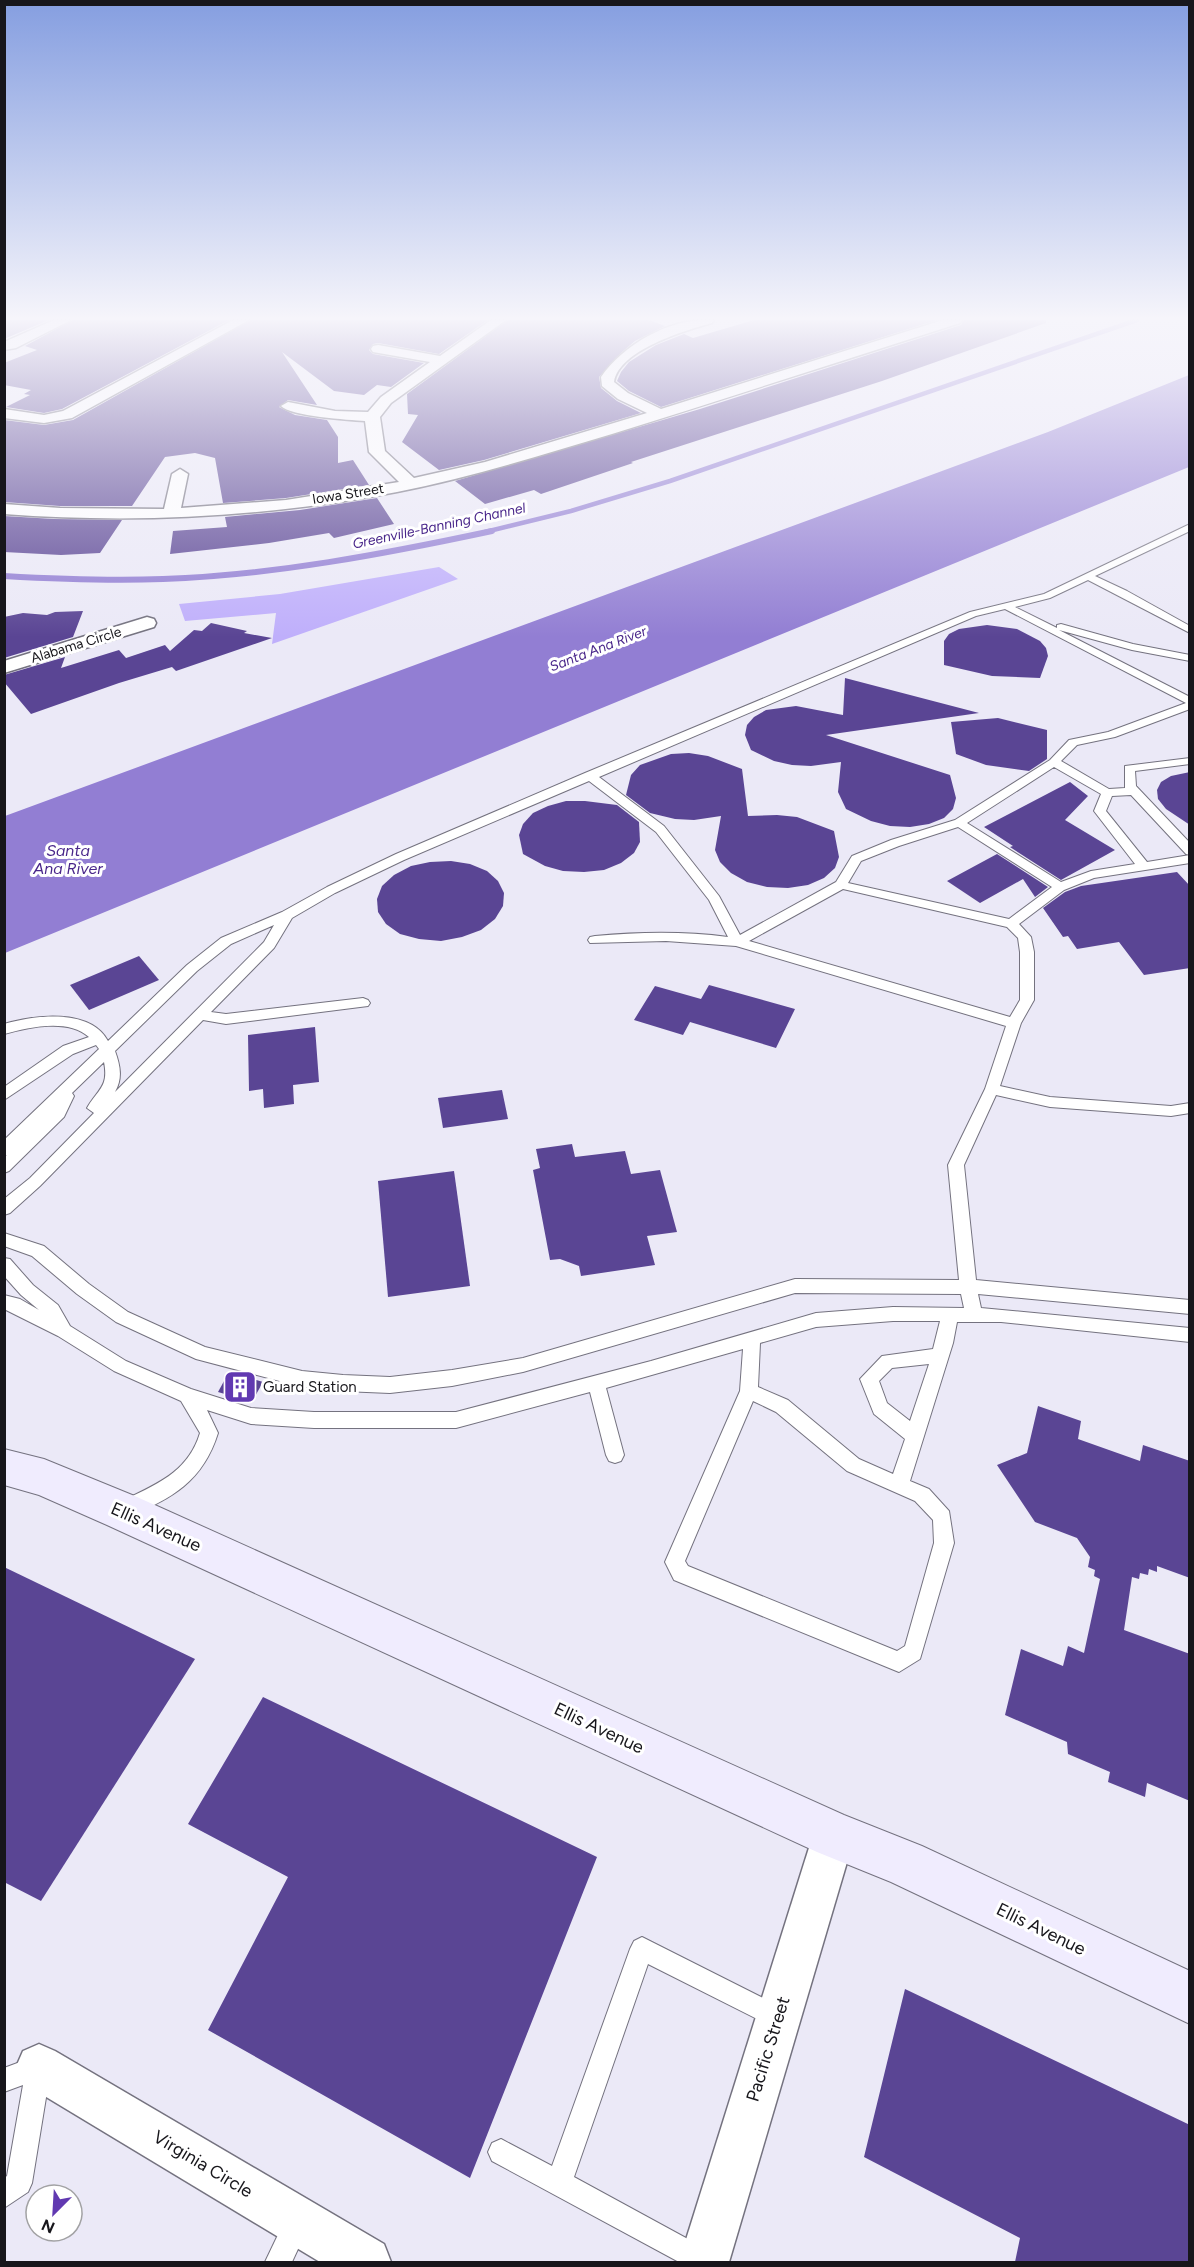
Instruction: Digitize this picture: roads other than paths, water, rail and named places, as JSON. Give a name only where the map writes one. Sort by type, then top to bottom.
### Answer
[{"type":"main road","name":"Ellis Avenue","points":[[4,1467],[44,1478],[122,1511],[834,1835],[905,1863],[1190,1998]]},
{"type":"street","points":[[373,426],[377,452],[411,484]]},
{"type":"street","name":"Iowa Street","points":[[4,508],[99,514],[171,514],[278,505],[411,484],[493,464],[621,426]]},
{"type":"street","points":[[171,514],[180,474]]},
{"type":"street","name":"Alabama Circle","points":[[4,667],[147,623]]},
{"type":"street","name":"Pacific Street","points":[[704,2262],[834,1835]]},
{"type":"street","name":"Virginia Circle","points":[[22,2074],[298,2221],[366,2262]]},
{"type":"lane","points":[[4,1150],[72,1085],[104,1044],[226,941],[287,915],[400,856],[973,614],[1047,596],[1190,527]]},
{"type":"lane","points":[[1089,577],[1190,630]]},
{"type":"lane","points":[[1006,606],[1190,703]]},
{"type":"lane","points":[[1030,618],[1132,647],[1190,658]]},
{"type":"lane","points":[[736,942],[841,885],[856,859],[895,843],[959,824],[1054,762],[1073,742],[1111,735],[1190,703]]},
{"type":"lane","points":[[1190,761],[1129,768],[1130,787],[1190,851]]},
{"type":"lane","points":[[1054,762],[1107,793],[1135,791]]},
{"type":"lane","points":[[590,776],[660,829],[715,899],[736,942]]},
{"type":"lane","points":[[1107,793],[1100,811],[1144,867]]},
{"type":"lane","points":[[959,824],[1060,887]]},
{"type":"lane","points":[[1011,924],[1060,887],[1091,875],[1190,859]]},
{"type":"lane","points":[[841,885],[1011,924],[1024,938],[1027,952],[1027,1000],[1014,1023],[992,1089],[956,1165],[974,1315]]},
{"type":"lane","points":[[4,1209],[35,1182],[269,945],[287,915]]},
{"type":"lane","points":[[595,940],[642,935],[692,936],[736,942],[1014,1023]]},
{"type":"lane","points":[[199,1015],[226,1018],[363,1003]]},
{"type":"lane","points":[[4,1029],[60,1021],[83,1025],[104,1044],[112,1083],[106,1095],[4,1204]]},
{"type":"lane","points":[[4,1095],[68,1050],[104,1044]]},
{"type":"lane","points":[[4,1167],[58,1113],[72,1085]]},
{"type":"lane","points":[[992,1089],[1050,1102],[1171,1111],[1190,1108]]},
{"type":"lane","points":[[4,1239],[38,1251],[122,1317],[202,1354],[302,1379],[390,1385],[452,1378],[523,1365],[795,1286],[990,1287],[1190,1307]]},
{"type":"lane","points":[[4,1264],[27,1290],[52,1310],[64,1331]]},
{"type":"lane","points":[[4,1302],[14,1304],[64,1331],[120,1366],[187,1396],[251,1416],[314,1420],[456,1420],[816,1320],[893,1314],[1001,1315],[1190,1335]]},
{"type":"lane","points":[[899,1485],[940,1356],[950,1315]]},
{"type":"lane","points":[[749,1391],[782,1406],[853,1465],[922,1495],[942,1517],[944,1543],[914,1652],[899,1662],[681,1573],[675,1562],[749,1391],[752,1338]]},
{"type":"lane","points":[[915,1436],[880,1408],[869,1379],[888,1361],[940,1356]]},
{"type":"lane","points":[[596,1382],[615,1455]]},
{"type":"lane","points":[[122,1511],[168,1488],[200,1458],[209,1433],[197,1409],[187,1396]]},
{"type":"lane","points":[[559,2183],[642,1949],[777,2017]]},
{"type":"lane","points":[[4,2195],[19,2183],[22,2074]]},
{"type":"lane","points":[[501,2152],[704,2262]]},
{"type":"lane","points":[[278,2262],[298,2221]]},
{"type":"water","name":"Santa Ana River","points":[[1063,426],[1189,426],[1189,467],[5,953],[5,816]]},
{"type":"waterway","name":"Greenville-Banning Channel","points":[[485,532],[571,511],[670,481],[830,426]]},
{"type":"waterway","name":"Greenville-Banning Channel","points":[[4,576],[143,580],[205,577],[329,562],[492,531]]},
{"type":"place","name":"Guard Station","points":[[240,1387]]}]
